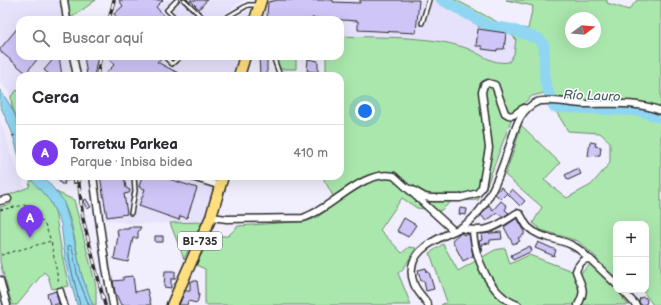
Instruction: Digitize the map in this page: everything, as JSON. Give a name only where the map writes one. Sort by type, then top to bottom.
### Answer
[{"type":"main road","points":[[255,16],[258,2]]},
{"type":"main road","points":[[240,72],[244,60]]},
{"type":"main road","name":"BI-735","points":[[172,305],[211,217],[222,180]]},
{"type":"street","points":[[64,0],[66,16]]},
{"type":"street","points":[[74,60],[76,72]]},
{"type":"street","points":[[402,183],[425,197],[431,198],[460,198],[478,193],[482,187],[489,148],[482,87],[488,83],[495,85],[505,113],[508,116],[514,116],[521,109],[545,101],[625,104],[661,111]]},
{"type":"street","points":[[428,305],[414,283],[411,268],[413,259],[428,243],[460,228],[488,199],[508,151],[518,120],[529,106]]},
{"type":"street","points":[[211,217],[227,219],[303,218],[312,215],[341,195],[375,176],[385,174],[394,176],[454,231]]},
{"type":"street","points":[[94,180],[106,268],[114,305]]},
{"type":"street","points":[[202,180],[221,186]]},
{"type":"street","points":[[0,201],[8,199]]},
{"type":"street","points":[[460,228],[473,231],[494,229],[517,213],[520,214],[528,227],[540,235],[576,246],[613,281]]},
{"type":"street","points":[[473,231],[474,242],[488,276],[503,297],[518,305]]},
{"type":"street","points":[[578,305],[583,292],[582,283],[576,271],[579,265],[588,258]]},
{"type":"street","points":[[0,280],[7,305]]},
{"type":"street","points":[[60,291],[64,305]]},
{"type":"street","points":[[625,293],[636,305]]},
{"type":"lane","points":[[173,16],[167,10],[177,0]]},
{"type":"lane","points":[[184,0],[201,16]]},
{"type":"lane","points":[[422,23],[429,0]]},
{"type":"lane","points":[[229,16],[248,5],[258,2]]},
{"type":"lane","points":[[168,60],[172,64],[176,60]]},
{"type":"lane","points":[[274,60],[279,72]]},
{"type":"lane","points":[[131,213],[134,180]]},
{"type":"path","points":[[12,136],[16,135]]},
{"type":"path","points":[[0,210],[24,205],[33,208],[46,227],[51,241],[60,291]]},
{"type":"path","points":[[1,255],[51,241]]},
{"type":"shaded area","points":[[0,0],[60,0],[62,16],[16,16],[16,60],[70,60],[72,72],[16,72],[16,91],[11,96],[0,81]]},
{"type":"shaded area","points":[[116,0],[244,0],[221,16],[113,16]]},
{"type":"shaded area","points":[[266,0],[436,0],[479,23],[478,27],[507,31],[516,39],[514,54],[509,62],[499,64],[440,41],[344,36],[344,16],[262,16]]},
{"type":"shaded area","points":[[250,10],[248,16],[240,16]]},
{"type":"shaded area","points":[[103,60],[172,60],[165,66],[171,70],[180,60],[237,60],[233,72],[100,72]]},
{"type":"shaded area","points":[[0,120],[6,135],[10,153],[16,166],[16,180],[22,180],[26,189],[0,197]]},
{"type":"shaded area","points":[[100,180],[214,180],[213,190],[202,222],[135,224],[105,220]]},
{"type":"shaded area","points":[[0,252],[15,305],[0,305]]},
{"type":"green space","points":[[68,0],[96,0],[74,16],[71,16]]},
{"type":"green space","points":[[436,0],[456,0],[501,24],[528,29],[533,6],[506,0],[607,0],[607,3],[629,10],[637,0],[661,0],[661,305],[653,305],[644,293],[649,293],[649,221],[613,221],[613,293],[627,293],[623,299],[629,305],[441,305],[447,302],[430,253],[443,244],[458,271],[495,250],[505,248],[510,264],[529,255],[580,274],[597,258],[578,241],[541,230],[533,223],[542,207],[505,175],[521,125],[560,163],[544,180],[567,198],[591,185],[610,163],[610,142],[600,133],[568,131],[545,93],[532,96],[514,112],[487,185],[478,200],[452,201],[440,211],[417,208],[402,198],[380,230],[402,253],[409,247],[416,248],[406,265],[398,273],[411,305],[205,305],[205,269],[196,265],[202,253],[216,236],[228,236],[238,226],[307,221],[316,218],[337,203],[324,180],[344,180],[344,72],[326,72],[326,60],[344,60],[344,36],[404,38],[436,41],[466,48],[492,60],[503,63],[509,62],[514,54],[516,39],[507,31],[478,27],[479,23]]},
{"type":"green space","points":[[276,60],[296,60],[296,69],[279,69]]},
{"type":"green space","points":[[16,91],[16,116],[12,106],[11,96]]},
{"type":"green space","points":[[32,180],[50,201],[55,211],[64,266],[69,286],[52,289],[48,276],[44,272],[17,305],[12,305],[0,262],[0,207],[11,204],[9,195],[29,187]]},
{"type":"green space","points":[[56,192],[74,200],[96,286],[96,305],[93,305],[82,276],[67,210]]},
{"type":"green space","points":[[202,222],[184,259],[170,223]]},
{"type":"water","points":[[0,90],[12,108],[16,118],[16,146],[12,132],[0,105]]},
{"type":"water","points":[[32,180],[46,180],[63,200],[73,234],[82,277],[93,305],[77,305],[66,265],[61,224],[50,201]]},
{"type":"building","points":[[119,0],[163,0],[156,7],[164,16],[116,16],[114,14],[123,6]]},
{"type":"building","points":[[190,0],[207,0],[199,9]]},
{"type":"building","points":[[278,0],[333,0],[333,2],[360,3],[360,0],[419,0],[416,33],[358,30],[358,21],[344,20],[344,16],[268,16],[268,2]]},
{"type":"building","points":[[478,29],[506,33],[504,49],[497,49],[497,51],[482,49],[482,46],[476,46]]},
{"type":"building","points":[[16,30],[16,60],[37,60],[27,72],[25,72],[0,51],[0,49]]},
{"type":"building","points":[[53,60],[60,60],[61,72],[46,72],[44,70]]},
{"type":"building","points":[[85,60],[97,60],[95,72],[86,72]]},
{"type":"building","points":[[110,60],[160,60],[157,62],[176,72],[107,72],[114,65]]},
{"type":"building","points":[[259,60],[267,60],[267,72],[260,72]]},
{"type":"building","points":[[308,60],[318,61],[318,72],[307,71]]},
{"type":"building","points":[[590,142],[596,143],[595,146],[601,147],[600,155],[588,156]]},
{"type":"building","points":[[578,168],[581,174],[568,180],[565,175]]},
{"type":"building","points":[[58,180],[72,180],[64,181],[65,184],[61,184]]},
{"type":"building","points":[[101,180],[125,180],[126,188],[130,190],[129,193],[124,194],[127,214],[107,217]]},
{"type":"building","points":[[141,180],[172,180],[197,188],[187,218],[180,216],[179,220],[139,206],[145,189],[139,187]]},
{"type":"building","points":[[501,187],[507,193],[501,199],[495,194]]},
{"type":"building","points":[[512,189],[525,201],[520,206],[508,194]]},
{"type":"building","points":[[86,199],[91,207],[87,209],[83,201]]},
{"type":"building","points":[[501,201],[507,206],[505,210],[509,213],[503,217],[497,213],[486,221],[481,215],[489,205],[493,210]]},
{"type":"building","points":[[460,208],[467,209],[466,215],[459,214]]},
{"type":"building","points":[[404,218],[416,225],[408,237],[397,231]]},
{"type":"building","points":[[517,218],[524,230],[524,235],[518,238],[520,241],[513,244],[504,227]]},
{"type":"building","points":[[129,227],[141,227],[138,232],[138,238],[133,238],[128,262],[114,259],[118,236],[117,229],[129,229]]},
{"type":"building","points":[[501,232],[502,239],[490,240],[490,243],[481,244],[483,250],[481,250],[479,241],[482,240],[481,234]]},
{"type":"building","points":[[460,233],[465,235],[469,234],[473,256],[463,261],[452,240]]},
{"type":"building","points":[[155,236],[163,236],[163,242],[155,242]]},
{"type":"building","points":[[538,242],[556,250],[554,256],[535,248]]},
{"type":"building","points":[[530,246],[532,251],[513,260],[511,255]]},
{"type":"building","points":[[426,268],[427,272],[429,272],[434,289],[426,291],[424,281],[421,281],[418,270]]},
{"type":"building","points":[[165,271],[175,271],[175,279],[171,279],[171,288],[164,287]]},
{"type":"building","points":[[133,276],[135,292],[147,289],[151,305],[121,305],[115,292],[113,281],[123,280],[123,277]]},
{"type":"building","points":[[190,281],[197,281],[199,295],[197,303],[188,301],[187,305],[179,305],[185,291],[190,291]]},
{"type":"building","points":[[56,291],[59,304],[50,305],[47,294]]},
{"type":"building","points":[[643,297],[646,298],[646,304],[643,305],[640,304],[639,301],[640,298]]},
{"type":"waterway","name":"Río Lauro","points":[[442,0],[489,26],[510,29],[539,39],[544,45],[545,82],[554,107],[640,111],[661,118]]},
{"type":"railway","points":[[110,16],[114,0]]},
{"type":"railway","points":[[98,72],[100,60]]},
{"type":"railway","points":[[78,180],[83,219],[105,305]]},
{"type":"place","name":"Torretxu Parkea","points":[[30,238]]}]
